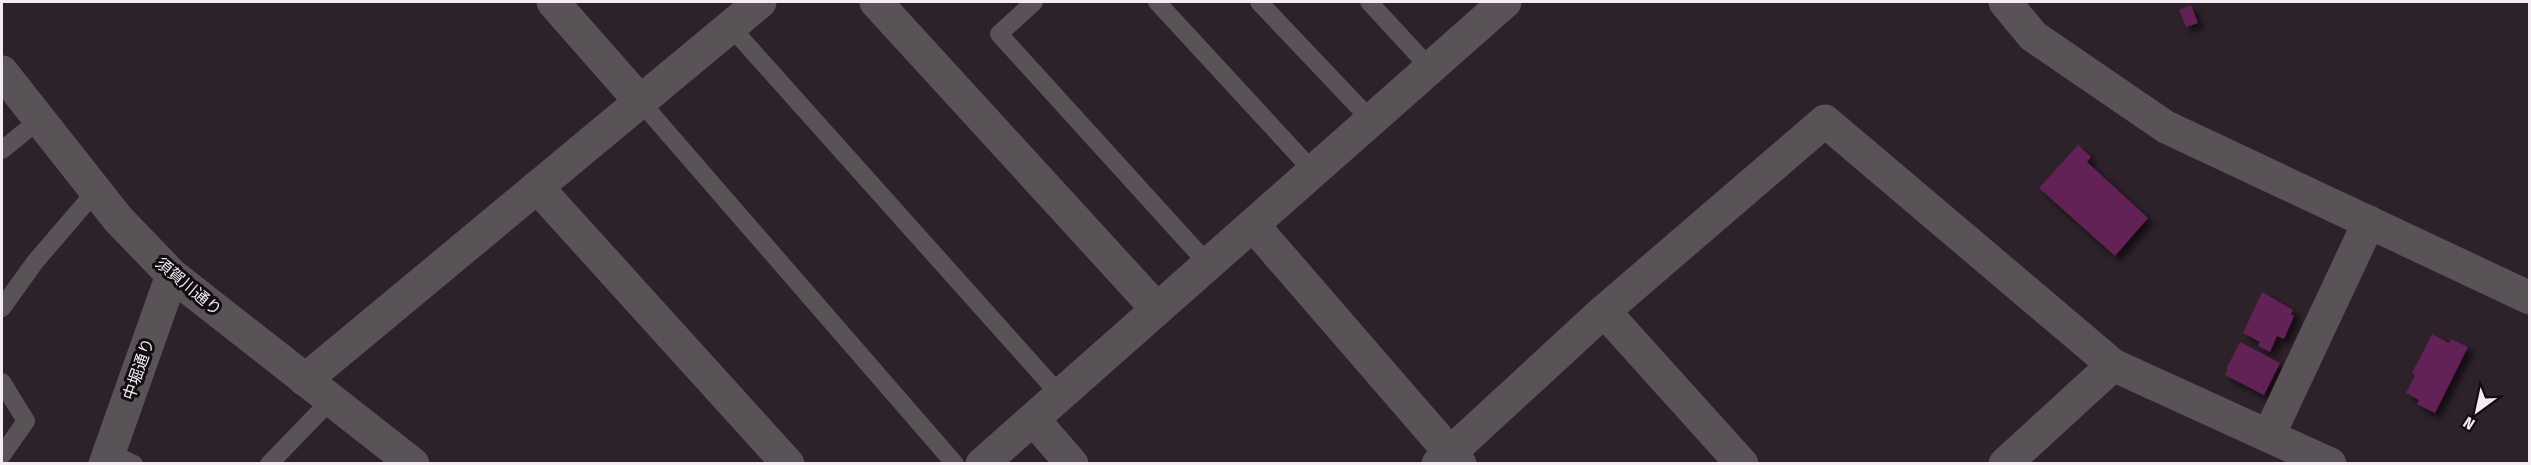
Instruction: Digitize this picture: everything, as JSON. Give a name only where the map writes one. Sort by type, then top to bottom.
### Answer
[{"type":"street","points":[[553,2],[640,101]]},
{"type":"street","points":[[305,380],[760,2]]},
{"type":"street","points":[[876,2],[1156,309]]},
{"type":"street","points":[[982,464],[1505,2]]},
{"type":"street","points":[[2005,2],[2033,36],[2166,127],[2529,298]]},
{"type":"street","name":"須賀川通り","points":[[2,72],[118,219],[172,275],[413,464]]},
{"type":"street","points":[[1253,225],[1450,460],[1604,311],[1825,121],[2113,364],[2330,464]]},
{"type":"street","points":[[537,187],[788,464]]},
{"type":"street","points":[[2269,435],[2368,222]]},
{"type":"street","name":"中堀通り","points":[[116,460],[172,275]]},
{"type":"street","points":[[1604,311],[1742,464]]},
{"type":"street","points":[[2005,464],[2113,364]]},
{"type":"street","points":[[1033,419],[1072,464]]},
{"type":"lane","points":[[1034,2],[999,34],[1208,264]]},
{"type":"lane","points":[[1157,2],[1313,171]]},
{"type":"lane","points":[[1259,2],[1371,120]]},
{"type":"lane","points":[[1369,2],[1430,68]]},
{"type":"lane","points":[[730,26],[1060,395]]},
{"type":"lane","points":[[640,101],[955,464]]},
{"type":"lane","points":[[2,150],[39,120]]},
{"type":"lane","points":[[2,308],[35,262],[96,192]]},
{"type":"lane","points":[[2,382],[26,421],[2,455]]},
{"type":"lane","points":[[269,464],[331,400]]},
{"type":"building","points":[[2191,5],[2198,23],[2186,27],[2179,10]]},
{"type":"building","points":[[2078,145],[2091,157],[2087,162],[2148,218],[2115,256],[2039,188]]},
{"type":"building","points":[[2262,292],[2293,310],[2291,314],[2294,316],[2284,339],[2277,336],[2270,352],[2258,346],[2260,342],[2243,333]]},
{"type":"building","points":[[2432,334],[2449,343],[2451,339],[2468,347],[2435,413],[2417,404],[2419,400],[2406,393],[2415,375],[2412,373]]},
{"type":"building","points":[[2240,342],[2280,363],[2264,395],[2225,375]]}]
